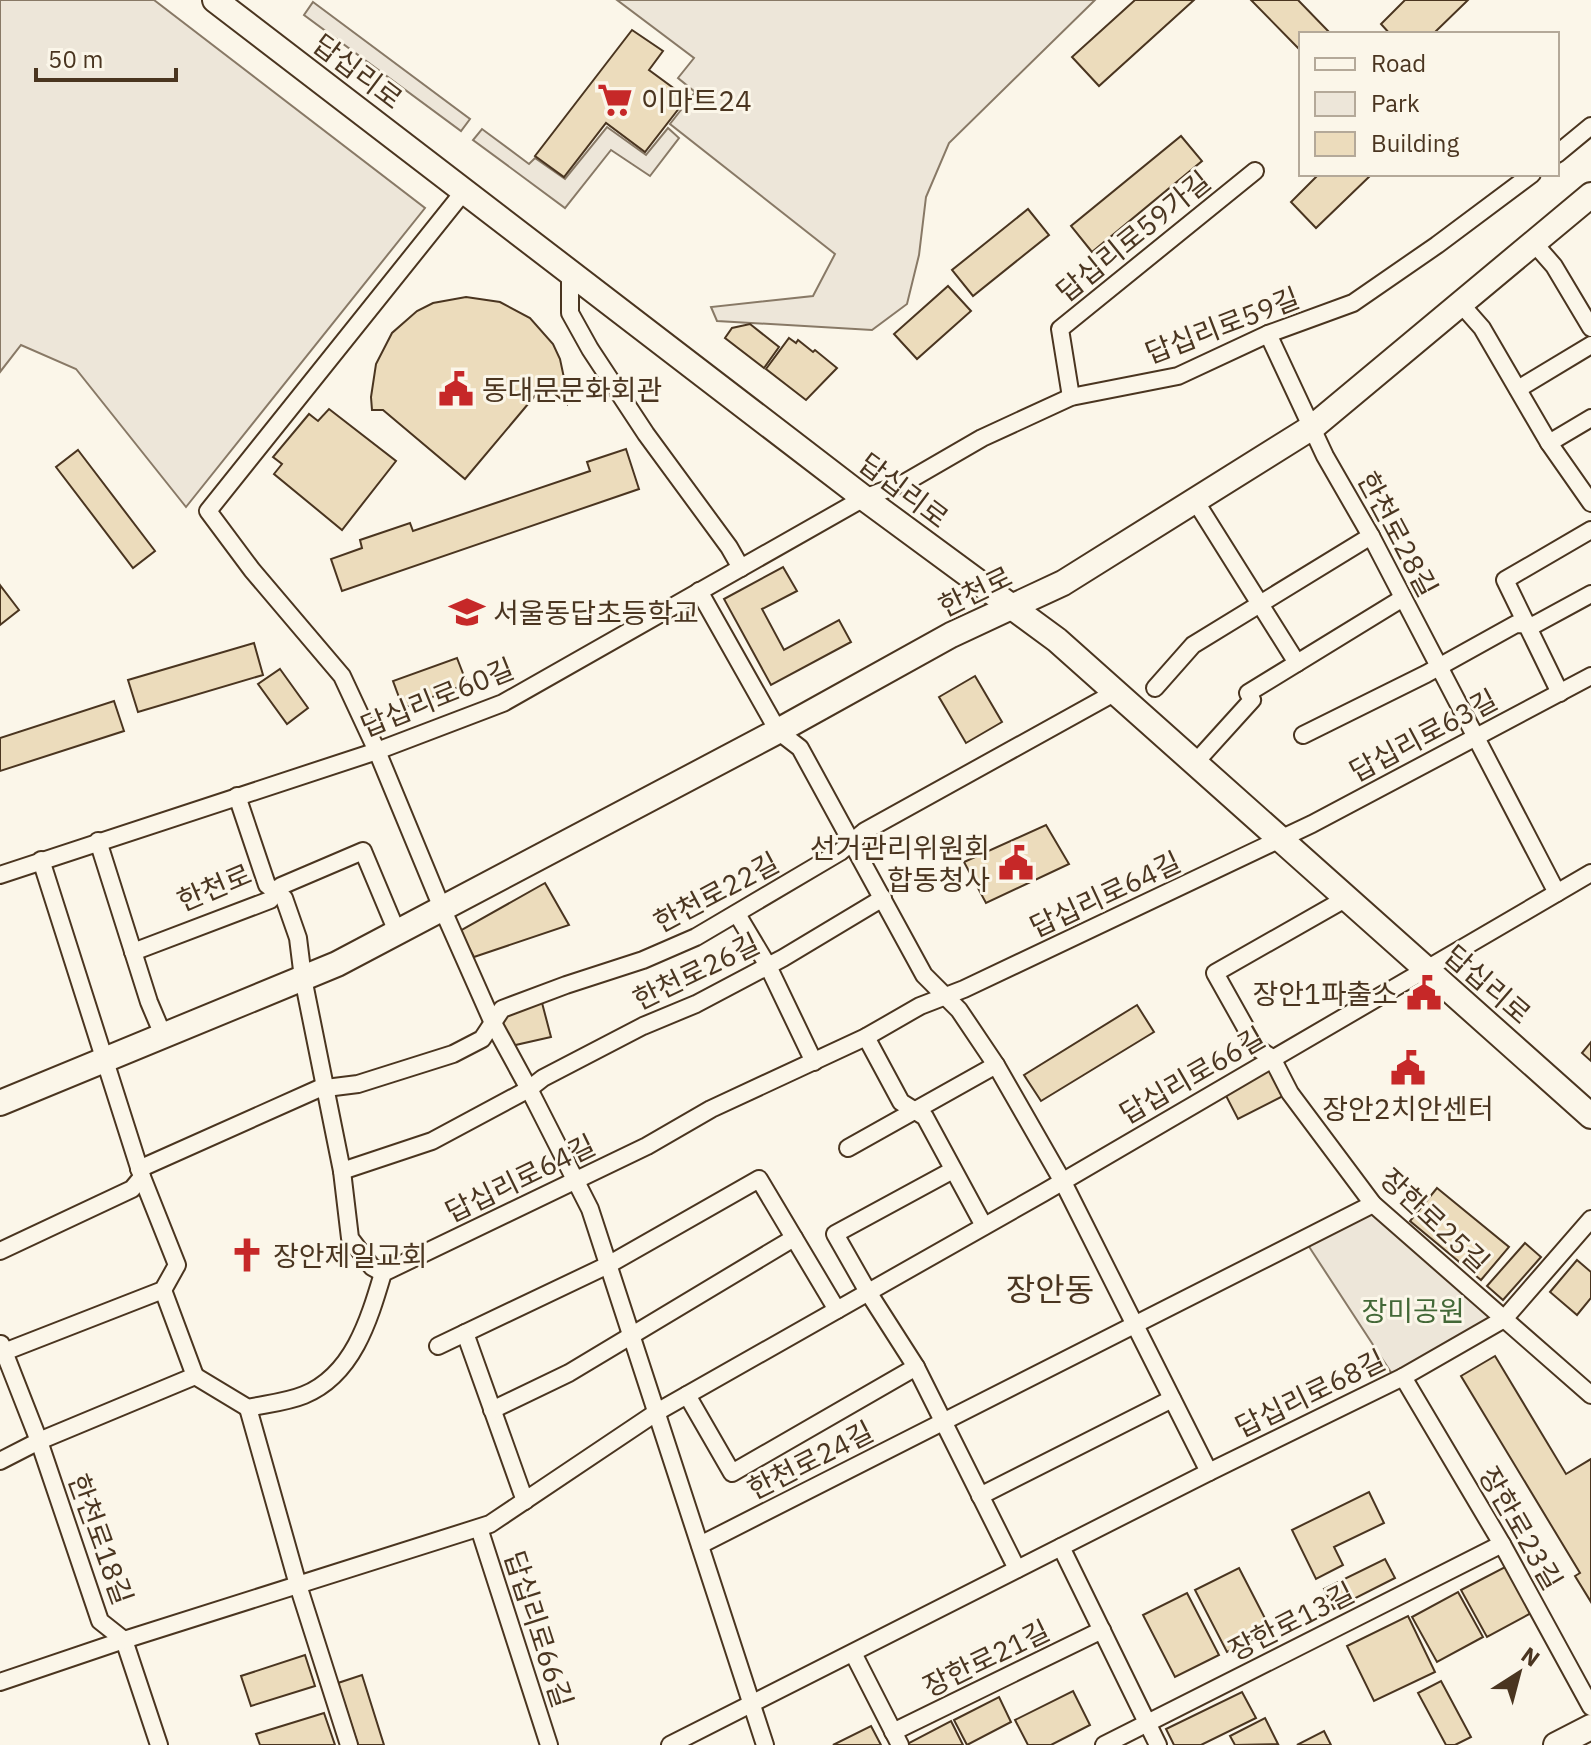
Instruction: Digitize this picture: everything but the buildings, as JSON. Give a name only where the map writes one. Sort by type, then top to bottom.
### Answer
[{"type":"main road","name":"답십리로","points":[[215,0],[864,498],[1057,640],[1591,1116]]},
{"type":"main road","name":"한천로","points":[[0,1103],[337,964],[778,731],[951,635],[1063,583],[1314,426],[1591,195]]},
{"type":"main road","points":[[1556,1745],[1591,1727]]},
{"type":"street","points":[[1559,152],[1591,126]]},
{"type":"street","name":"답십리로59가길","points":[[1071,397],[1060,329],[1255,171]]},
{"type":"street","name":"답십리로59길","points":[[864,498],[906,482],[982,438],[1071,397],[1178,376],[1268,334],[1353,303],[1529,176]]},
{"type":"street","points":[[465,190],[208,511],[252,570],[342,676],[493,1023],[590,1209],[765,1745]]},
{"type":"street","points":[[1533,242],[1554,266],[1589,322]]},
{"type":"street","points":[[570,271],[570,313],[583,337],[646,434],[741,568]]},
{"type":"street","points":[[1460,303],[1482,328],[1549,443],[1590,500]]},
{"type":"street","name":"한천로28길","points":[[1268,334],[1314,426],[1325,456],[1371,536],[1557,893]]},
{"type":"street","points":[[1518,389],[1591,345]]},
{"type":"street","points":[[1549,443],[1591,418]]},
{"type":"street","name":"답십리로60길","points":[[0,875],[377,751],[503,703],[864,498]]},
{"type":"street","points":[[1196,502],[1297,663]]},
{"type":"street","points":[[1560,693],[1505,580],[1591,530]]},
{"type":"street","points":[[1155,688],[1193,645],[1371,536]]},
{"type":"street","points":[[699,591],[778,731],[800,748],[924,975],[959,1010],[996,1065],[1063,1182],[1209,1472]]},
{"type":"street","points":[[1303,735],[1516,624],[1534,625],[1591,594]]},
{"type":"street","points":[[1194,764],[1252,700],[1248,693],[1403,598]]},
{"type":"street","name":"답십리로63길","points":[[1280,840],[1591,676]]},
{"type":"street","name":"한천로22길","points":[[0,1251],[132,1189],[140,1173],[318,1089],[358,1084],[453,1054],[482,1039],[502,1009],[643,960],[696,937],[840,852],[865,831],[1114,693]]},
{"type":"street","points":[[237,796],[267,885],[276,892],[281,886],[363,851],[397,932]]},
{"type":"street","name":"답십리로64길","points":[[383,1273],[647,1146],[711,1109],[866,1037],[943,995],[964,989],[1280,840]]},
{"type":"street","points":[[98,841],[163,1035]]},
{"type":"street","points":[[1,1346],[163,1290],[177,1265],[140,1173],[41,860]]},
{"type":"street","name":"답십리로66길","points":[[0,1682],[490,1524],[657,1412],[1063,1182],[1591,873]]},
{"type":"street","name":"한천로","points":[[133,952],[270,900],[276,892],[284,898],[298,938],[303,978]]},
{"type":"street","name":"한천로26길","points":[[529,1089],[543,1078],[631,1032],[696,1004],[768,966],[883,898]]},
{"type":"street","points":[[1272,1058],[1257,1048],[1215,973],[1345,899]]},
{"type":"street","points":[[737,914],[768,966],[814,1062]]},
{"type":"street","points":[[248,1408],[305,1395],[341,1369],[367,1325],[383,1273],[372,1267],[350,1238],[327,1088],[303,978]]},
{"type":"street","points":[[866,1037],[901,1102],[925,1117],[984,1226]]},
{"type":"street","name":"장한로25길","points":[[1272,1058],[1290,1093],[1373,1204],[1591,1395]]},
{"type":"street","points":[[848,1148],[996,1065]]},
{"type":"street","points":[[342,1171],[432,1141],[529,1089]]},
{"type":"street","points":[[953,1170],[835,1234],[916,1367],[1017,1569]]},
{"type":"street","points":[[438,1346],[608,1265],[759,1179],[837,1310]]},
{"type":"street","points":[[943,1422],[1373,1204]]},
{"type":"street","name":"답십리로68길","points":[[670,1745],[1403,1377],[1504,1319],[1591,1219]]},
{"type":"street","points":[[492,1410],[569,1373],[794,1238]]},
{"type":"street","points":[[163,1290],[195,1376],[248,1408],[298,1585],[349,1745]]},
{"type":"street","points":[[465,1333],[525,1501]]},
{"type":"street","name":"한천로18길","points":[[1,1346],[39,1441],[100,1621],[124,1640],[159,1745]]},
{"type":"street","points":[[687,1395],[732,1473],[916,1367]]},
{"type":"street","points":[[0,1461],[39,1441],[195,1376]]},
{"type":"street","name":"장한로23길","points":[[1403,1377],[1502,1544],[1591,1707]]},
{"type":"street","points":[[980,1496],[1172,1399]]},
{"type":"street","name":"한천로24길","points":[[700,1545],[943,1422]]},
{"type":"street","name":"답십리로66길","points":[[479,1528],[549,1745]]},
{"type":"street","name":"장한로13길","points":[[1104,1745],[1502,1544]]},
{"type":"street","points":[[1061,1547],[1158,1745]]},
{"type":"street","name":"장한로21길","points":[[896,1739],[1102,1630]]},
{"type":"street","points":[[853,1653],[896,1739]]},
{"type":"green space","points":[[0,0],[154,0],[425,208],[186,507],[76,369],[21,345],[0,372]]},
{"type":"green space","points":[[617,0],[1095,0],[949,143],[926,197],[919,255],[907,304],[872,330],[717,321],[711,307],[813,296],[835,254],[670,124],[695,92],[678,78],[694,58]]},
{"type":"green space","points":[[313,2],[470,119],[461,131],[304,15]]},
{"type":"green space","points":[[607,127],[646,155],[668,128],[679,138],[650,176],[611,150],[565,208],[473,140],[482,129],[529,164],[535,158],[565,179]]},
{"type":"green space","name":"장미공원","points":[[1373,1204],[1504,1319],[1396,1380],[1304,1239]]},
{"type":"place","name":"이마트24","points":[[615,100]]},
{"type":"place","name":"동대문문화회관","points":[[456,389]]},
{"type":"place","name":"서울동답초등학교","points":[[467,612]]},
{"type":"place","name":"선거관리위원회 합동청사","points":[[1016,863]]},
{"type":"place","name":"장안1파출소","points":[[1424,993]]},
{"type":"place","name":"장안2치안센터","points":[[1408,1068]]},
{"type":"place","name":"장안제일교회","points":[[247,1255]]},
{"type":"district","name":"장안동","points":[[1050,1289]]}]
